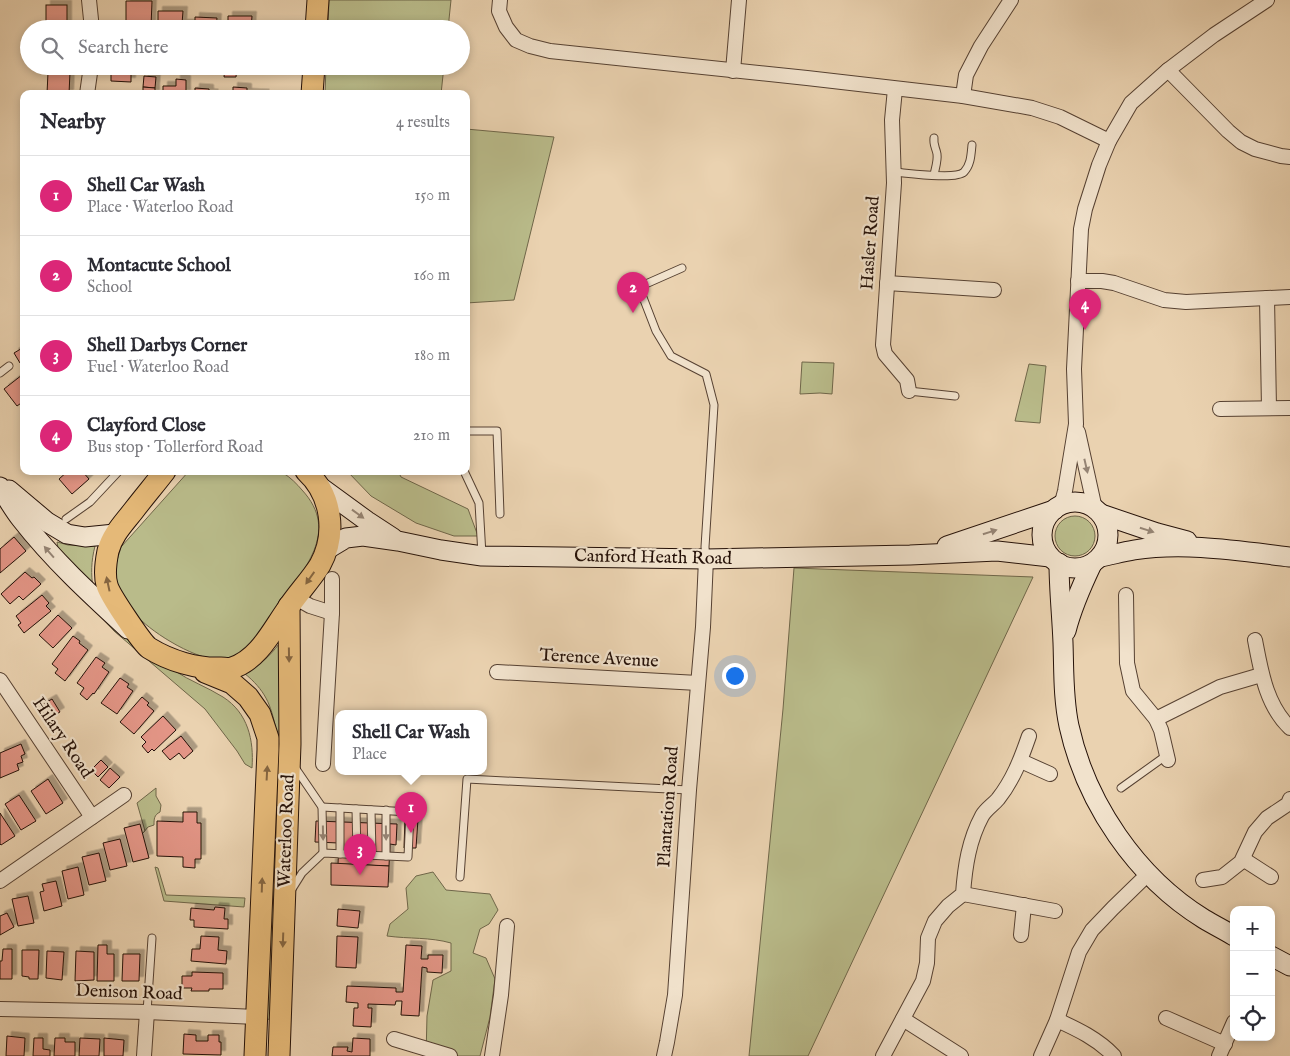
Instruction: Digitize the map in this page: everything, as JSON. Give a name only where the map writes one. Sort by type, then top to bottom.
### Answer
[{"type":"main road","points":[[317,20],[318,0]]},
{"type":"main road","points":[[312,90],[313,75]]},
{"type":"main road","points":[[147,647],[118,607],[107,586],[106,566],[114,534],[162,475]]},
{"type":"main road","points":[[0,487],[20,518],[59,563],[147,647],[170,659],[209,669],[232,668],[248,659],[263,645],[320,564],[326,550],[330,531],[330,514],[326,501],[312,478]]},
{"type":"main road","name":"Canford Heath Road","points":[[312,478],[367,521],[398,541]]},
{"type":"main road","points":[[0,482],[46,522],[67,534],[85,536],[114,534]]},
{"type":"main road","points":[[1217,549],[1157,533],[1078,502],[1069,503],[1057,508],[1047,518],[1043,528],[1045,548],[1054,560],[1067,567],[1075,568],[1084,567],[1096,560],[1133,550],[1172,547],[1217,549],[1290,557]]},
{"type":"main road","name":"Canford Heath Road","points":[[910,555],[942,548],[1057,508]]},
{"type":"main road","points":[[1063,642],[1080,588],[1096,560],[1105,550],[1108,541],[1106,522],[1098,511]]},
{"type":"main road","name":"Canford Heath Road","points":[[326,550],[346,538],[363,536],[482,556],[706,560],[997,551],[1054,560]]},
{"type":"main road","points":[[1054,560],[1059,591],[1064,687],[1069,725],[1078,759],[1093,796],[1127,850],[1148,874],[1203,919],[1230,934]]},
{"type":"main road","name":"Waterloo Road","points":[[279,1056],[290,759],[293,602]]},
{"type":"main road","name":"Waterloo Road","points":[[187,664],[232,683],[248,697],[260,714],[268,738],[255,1056]]},
{"type":"main road","points":[[1275,958],[1290,966]]},
{"type":"street","points":[[89,0],[91,20]]},
{"type":"street","points":[[500,0],[499,11],[506,27],[516,40],[550,51],[963,96],[1032,108],[1060,117],[1108,141]]},
{"type":"street","points":[[733,71],[739,0]]},
{"type":"street","points":[[963,96],[966,75],[981,46],[1012,0]]},
{"type":"street","points":[[1057,508],[1065,491],[1076,424],[1074,369],[1081,229],[1085,209],[1108,141],[1130,103],[1168,70],[1214,35],[1267,0]]},
{"type":"street","points":[[1168,70],[1241,142],[1255,150],[1290,157]]},
{"type":"street","points":[[88,90],[90,75]]},
{"type":"street","name":"Hasler Road","points":[[895,88],[892,120],[894,172],[883,345],[885,354],[907,380],[909,391]]},
{"type":"street","points":[[1078,281],[1114,283],[1164,300],[1186,302],[1290,297]]},
{"type":"street","points":[[887,283],[994,290]]},
{"type":"street","points":[[1267,298],[1269,408]]},
{"type":"street","points":[[1220,409],[1290,408]]},
{"type":"street","points":[[1076,424],[1098,511]]},
{"type":"street","name":"Plantation Road","points":[[664,1056],[675,995],[689,790],[703,627],[706,560]]},
{"type":"street","name":"Waterloo Road","points":[[323,764],[332,613],[332,579]]},
{"type":"street","points":[[1126,595],[1127,663],[1133,691],[1156,719],[1161,730],[1168,758]]},
{"type":"street","points":[[293,602],[332,613]]},
{"type":"street","points":[[1255,640],[1261,675],[1273,706],[1290,728]]},
{"type":"street","name":"Terence Avenue","points":[[497,672],[698,683]]},
{"type":"street","points":[[1156,719],[1220,687],[1261,675]]},
{"type":"street","name":"Hilary Road","points":[[0,680],[92,817]]},
{"type":"street","points":[[883,1056],[923,981],[927,962],[928,938],[935,921],[948,906],[963,894],[964,872],[971,841],[983,813],[997,800],[1010,782],[1021,761],[1029,736]]},
{"type":"street","points":[[1021,761],[1050,774]]},
{"type":"street","points":[[0,881],[124,795]]},
{"type":"street","points":[[1203,880],[1222,877],[1242,862],[1255,832],[1267,818],[1288,804],[1290,799]]},
{"type":"street","points":[[1243,859],[1271,877]]},
{"type":"street","points":[[1041,1056],[1057,1020],[1079,952],[1092,930],[1148,874]]},
{"type":"street","points":[[963,894],[1055,911]]},
{"type":"street","points":[[1021,935],[1024,905]]},
{"type":"street","points":[[492,1056],[508,926]]},
{"type":"street","name":"Denison Road","points":[[0,1009],[147,1012],[256,1017]]},
{"type":"street","points":[[144,1056],[147,1012]]},
{"type":"street","points":[[1166,1018],[1222,1050],[1230,1031]]},
{"type":"street","points":[[902,1019],[961,1056]]},
{"type":"street","points":[[1057,1020],[1097,1040],[1114,1056]]},
{"type":"street","points":[[394,1039],[450,1056]]},
{"type":"lane","points":[[934,138],[933,144],[937,159],[934,175]]},
{"type":"lane","points":[[894,172],[934,175],[962,174],[968,166],[972,145]]},
{"type":"lane","points":[[682,268],[640,287],[656,331],[671,356],[706,374],[714,405],[704,547],[706,560]]},
{"type":"lane","points":[[0,373],[9,366]]},
{"type":"lane","points":[[909,391],[954,396]]},
{"type":"lane","points":[[470,431],[497,431],[500,514]]},
{"type":"lane","points":[[66,519],[90,502],[115,475]]},
{"type":"lane","points":[[466,475],[479,503],[482,556]]},
{"type":"lane","points":[[1121,788],[1168,758]]},
{"type":"lane","points":[[290,759],[322,807],[323,853]]},
{"type":"lane","points":[[460,877],[467,779],[689,790]]},
{"type":"lane","points":[[284,900],[302,873],[323,853],[408,857],[410,812],[322,807]]},
{"type":"lane","points":[[340,808],[340,854]]},
{"type":"lane","points":[[356,809],[357,854]]},
{"type":"lane","points":[[371,810],[372,855]]},
{"type":"lane","points":[[386,810],[386,856]]},
{"type":"lane","points":[[147,1012],[152,938]]},
{"type":"green space","points":[[329,0],[451,0],[449,20],[328,20]]},
{"type":"green space","points":[[326,75],[443,75],[441,90],[325,90]]},
{"type":"green space","points":[[470,129],[554,137],[514,300],[470,303]]},
{"type":"green space","points":[[802,362],[834,363],[832,394],[800,394]]},
{"type":"green space","points":[[1029,364],[1046,366],[1040,423],[1015,421]]},
{"type":"green space","points":[[185,475],[286,475],[302,490],[313,506],[318,521],[318,536],[307,565],[258,637],[245,650],[230,659],[209,658],[183,649],[150,628],[132,611],[120,593],[116,580],[116,566],[121,547]]},
{"type":"green space","points":[[351,475],[400,475],[468,509],[478,536],[454,536],[416,523],[371,496]]},
{"type":"green space","points":[[1079,516],[1086,519],[1092,525],[1095,536],[1094,544],[1086,553],[1079,556],[1071,556],[1064,553],[1056,544],[1055,532],[1058,525],[1067,517]]},
{"type":"green space","points":[[57,542],[68,545],[95,546],[92,568],[93,589],[58,548]]},
{"type":"green space","points":[[46,557],[175,671],[232,703],[248,728],[252,747],[252,768],[245,764],[205,709],[114,631]]},
{"type":"green space","points":[[794,568],[1033,577],[808,1056],[749,1056],[783,709]]},
{"type":"green space","points":[[279,644],[281,838],[273,837],[276,730],[274,721],[266,698],[257,685],[244,673],[263,661]]},
{"type":"green space","points":[[156,788],[156,796],[161,805],[160,812],[155,817],[154,825],[148,827],[145,831],[137,803]]},
{"type":"green space","points":[[274,847],[282,848],[276,1020],[266,1019]]},
{"type":"green space","points":[[155,867],[158,868],[166,895],[245,898],[244,907],[164,901]]},
{"type":"green space","points":[[433,872],[446,890],[490,894],[498,910],[489,924],[480,929],[473,953],[486,958],[495,979],[490,1017],[480,1056],[426,1056],[427,1016],[433,980],[451,971],[451,943],[387,936],[390,924],[408,909],[406,888],[416,876]]},
{"type":"building","points":[[126,1],[152,1],[151,20],[126,20]]},
{"type":"building","points":[[46,5],[67,5],[67,20],[46,20]]},
{"type":"building","points":[[158,11],[183,11],[182,20],[158,20]]},
{"type":"building","points":[[228,16],[252,16],[252,20],[228,20]]},
{"type":"building","points":[[195,17],[217,18],[217,20],[195,20]]},
{"type":"building","points":[[48,75],[70,75],[69,90],[47,90]]},
{"type":"building","points":[[111,75],[131,75],[131,82],[111,81]]},
{"type":"building","points":[[224,75],[236,75],[236,77],[224,77]]},
{"type":"building","points":[[144,76],[156,77],[155,88],[143,87]]},
{"type":"building","points":[[176,79],[186,80],[186,90],[163,90],[163,86],[176,86]]},
{"type":"building","points":[[143,87],[155,88],[155,90],[143,90]]},
{"type":"building","points":[[233,87],[247,88],[247,90],[233,90]]},
{"type":"building","points":[[195,88],[209,89],[209,90],[195,90]]},
{"type":"building","points":[[20,349],[20,363],[14,353]]},
{"type":"building","points":[[20,377],[20,404],[17,406],[4,389]]},
{"type":"building","points":[[64,475],[86,475],[89,479],[72,494],[59,479]]},
{"type":"building","points":[[14,537],[26,551],[0,573],[0,549]]},
{"type":"building","points":[[25,572],[41,584],[23,600],[19,596],[10,604],[1,594]]},
{"type":"building","points":[[42,595],[49,603],[46,606],[51,611],[24,633],[18,625],[21,623],[16,616]]},
{"type":"building","points":[[58,615],[72,628],[53,648],[39,635]]},
{"type":"building","points":[[73,636],[88,650],[65,681],[55,673],[58,669],[52,664]]},
{"type":"building","points":[[96,657],[105,663],[102,667],[109,672],[94,694],[87,700],[80,694],[84,688],[77,683]]},
{"type":"building","points":[[120,678],[129,684],[127,687],[133,691],[117,714],[101,703]]},
{"type":"building","points":[[142,697],[154,711],[134,734],[120,722]]},
{"type":"building","points":[[52,699],[60,712],[48,719],[40,706]]},
{"type":"building","points":[[163,716],[176,730],[154,751],[152,749],[148,753],[142,746],[146,742],[141,737]]},
{"type":"building","points":[[181,736],[193,751],[184,759],[179,753],[170,760],[162,751]]},
{"type":"building","points":[[21,744],[25,754],[21,756],[23,762],[17,764],[19,770],[0,778],[0,753]]},
{"type":"building","points":[[101,760],[108,767],[98,777],[91,770]]},
{"type":"building","points":[[110,768],[120,777],[109,788],[100,780]]},
{"type":"building","points":[[48,779],[63,803],[46,814],[31,791]]},
{"type":"building","points":[[19,795],[36,821],[21,830],[5,804]]},
{"type":"building","points":[[183,812],[197,812],[197,823],[201,823],[201,859],[195,859],[195,868],[183,867],[183,857],[157,856],[157,821],[183,822]]},
{"type":"building","points":[[0,813],[15,836],[1,845],[0,844]]},
{"type":"building","points":[[405,818],[418,819],[416,848],[404,848]]},
{"type":"building","points":[[316,821],[397,824],[396,845],[390,844],[389,866],[338,864],[339,843],[315,842]]},
{"type":"building","points":[[140,824],[149,858],[133,862],[124,828]]},
{"type":"building","points":[[120,839],[127,866],[110,870],[103,843]]},
{"type":"building","points":[[99,853],[106,881],[89,885],[82,857]]},
{"type":"building","points":[[331,863],[389,866],[388,887],[331,885]]},
{"type":"building","points":[[78,867],[84,895],[68,899],[62,871]]},
{"type":"building","points":[[56,881],[62,906],[44,911],[40,892],[44,891],[42,884]]},
{"type":"building","points":[[28,896],[34,923],[18,926],[12,899]]},
{"type":"building","points":[[215,907],[225,908],[224,919],[228,919],[228,929],[194,927],[194,920],[190,920],[191,908],[214,910]]},
{"type":"building","points":[[338,909],[360,911],[358,928],[337,926]]},
{"type":"building","points":[[7,913],[14,927],[0,935],[0,916]]},
{"type":"building","points":[[201,936],[219,937],[218,950],[227,951],[226,964],[191,961],[192,949],[200,949]]},
{"type":"building","points":[[337,936],[358,937],[356,968],[336,967]]},
{"type":"building","points":[[98,945],[107,945],[107,954],[114,954],[114,981],[97,981]]},
{"type":"building","points":[[406,945],[422,946],[421,959],[428,959],[428,955],[443,955],[442,973],[427,972],[427,968],[422,967],[419,1016],[401,1015],[402,1001],[396,1001],[395,1005],[368,1004],[368,1008],[372,1008],[371,1027],[353,1026],[354,1008],[358,1008],[358,1003],[346,1002],[347,986],[396,988],[396,992],[403,992]]},
{"type":"building","points":[[3,949],[12,949],[12,979],[0,979],[0,961],[2,961]]},
{"type":"building","points":[[22,950],[39,950],[38,979],[29,979],[29,977],[22,976]]},
{"type":"building","points":[[47,951],[64,952],[62,980],[46,978]]},
{"type":"building","points":[[76,951],[94,952],[94,980],[75,981]]},
{"type":"building","points":[[123,954],[140,954],[139,981],[122,981]]},
{"type":"building","points":[[192,972],[223,973],[223,989],[191,991],[192,988],[182,988],[182,976],[192,976]]},
{"type":"building","points":[[184,1034],[196,1035],[196,1041],[208,1041],[208,1035],[219,1035],[221,1055],[183,1054]]},
{"type":"building","points":[[7,1036],[25,1038],[24,1056],[6,1056]]},
{"type":"building","points":[[34,1038],[43,1038],[43,1049],[50,1050],[50,1056],[33,1056]]},
{"type":"building","points":[[55,1038],[65,1038],[65,1042],[75,1042],[75,1056],[54,1056]]},
{"type":"building","points":[[80,1038],[100,1039],[99,1056],[79,1056]]},
{"type":"building","points":[[104,1038],[124,1040],[123,1056],[104,1056]]},
{"type":"building","points":[[353,1038],[370,1039],[370,1056],[332,1056],[333,1047],[348,1047],[347,1051],[352,1052]]},
{"type":"place","name":"Montacute School","points":[[633,313]]},
{"type":"place","name":"Clayford Close","points":[[1085,330]]},
{"type":"place","name":"Shell Car Wash","points":[[411,833]]},
{"type":"place","name":"Shell Darbys Corner","points":[[360,875]]}]
